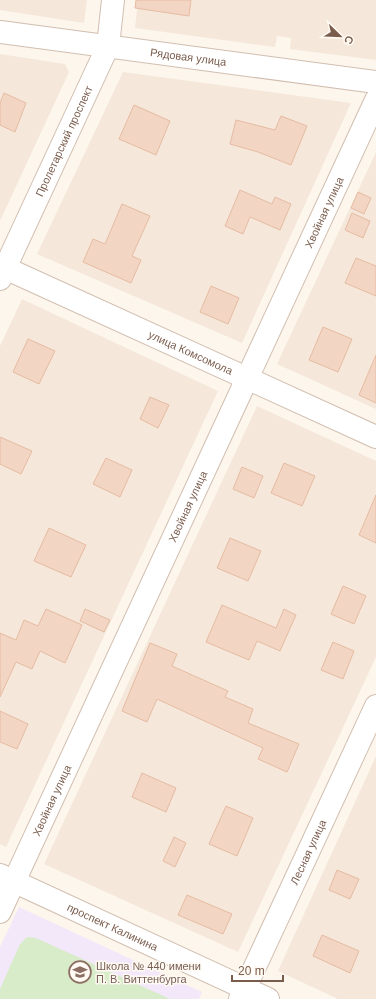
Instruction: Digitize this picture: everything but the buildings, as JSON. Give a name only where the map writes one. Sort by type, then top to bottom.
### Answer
[{"type":"street","name":"Пролетарский проспект","points":[[3,273],[108,46],[113,0]]},
{"type":"street","name":"Рядовая улица","points":[[0,32],[376,82]]},
{"type":"street","name":"Хвойная улица","points":[[0,912],[7,878],[247,378],[376,100]]},
{"type":"street","name":"улица Комсомола","points":[[3,273],[247,378],[376,437]]},
{"type":"street","name":"Лесная улица","points":[[243,994],[376,706]]},
{"type":"street","name":"проспект Калинина","points":[[7,878],[243,994],[268,999]]},
{"type":"shaded area","points":[[0,0],[87,0],[84,23],[0,10]]},
{"type":"shaded area","points":[[138,0],[376,0],[376,60],[290,49],[291,38],[277,36],[275,47],[135,28]]},
{"type":"shaded area","points":[[0,54],[65,64],[69,72],[0,221]]},
{"type":"shaded area","points":[[123,72],[351,103],[242,343],[37,254]]},
{"type":"shaded area","points":[[376,152],[376,409],[277,364]]},
{"type":"shaded area","points":[[22,299],[218,391],[6,847],[0,844],[0,346]]},
{"type":"shaded area","points":[[257,406],[376,461],[376,657],[238,952],[44,864]]},
{"type":"shaded area","points":[[376,756],[376,999],[338,999],[278,971]]},
{"type":"shaded area","name":"Школа № 440 имени П. В. Виттенбурга","points":[[19,907],[202,992],[199,999],[0,999],[0,947]]},
{"type":"green space","points":[[27,937],[36,938],[170,999],[0,999],[0,989],[20,944]]},
{"type":"place","name":"Школа № 440 имени П. В. Виттенбурга","points":[[80,972]]}]
